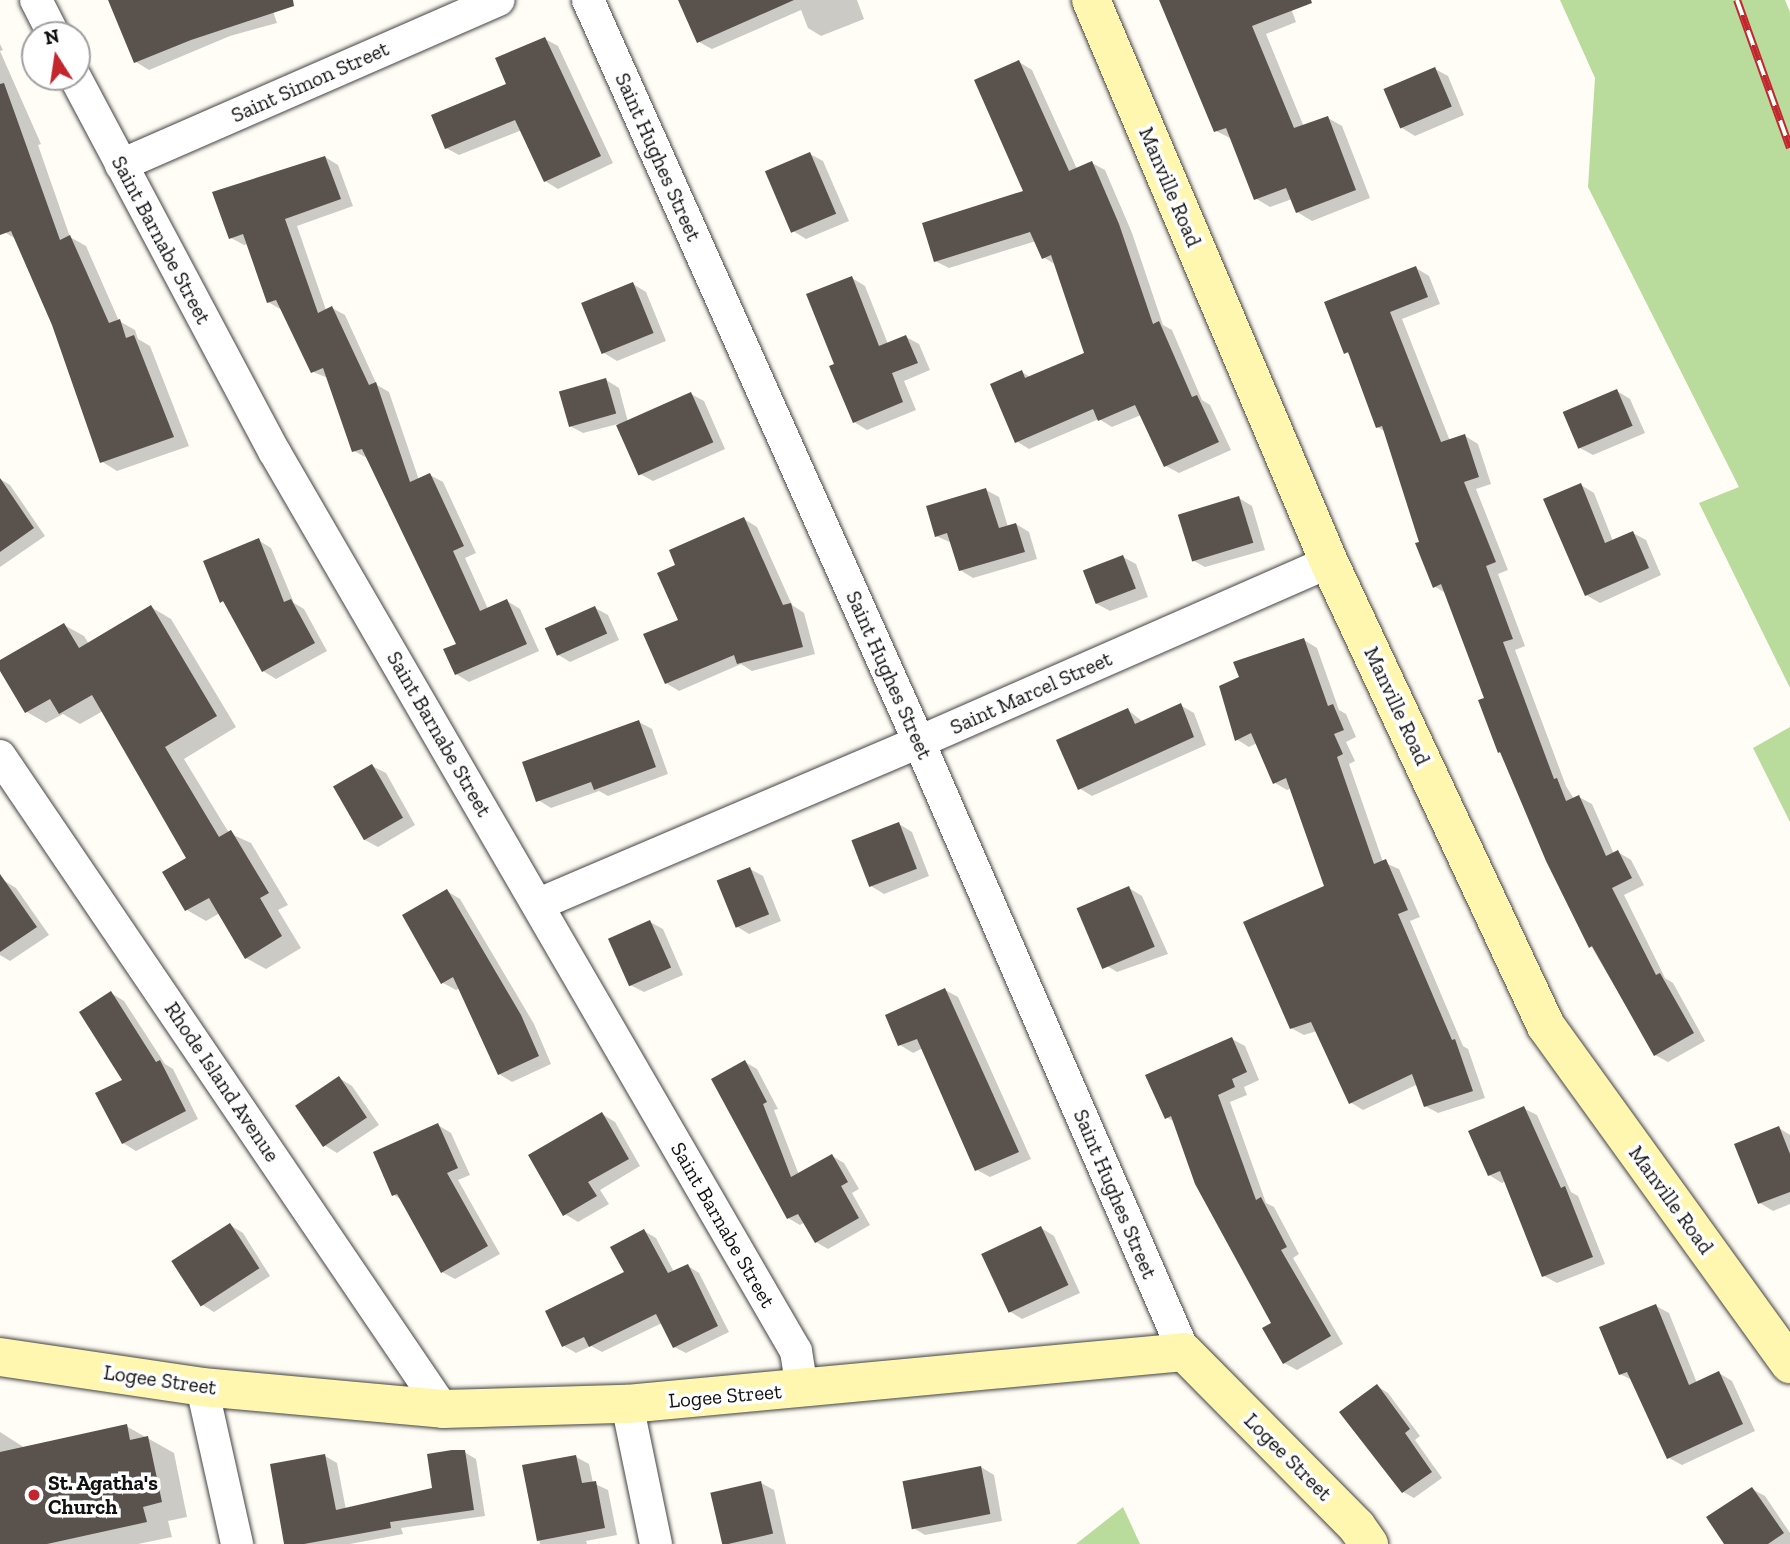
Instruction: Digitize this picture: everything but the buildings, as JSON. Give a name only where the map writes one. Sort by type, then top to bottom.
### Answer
[{"type":"main road","name":"Manville Road","points":[[1091,0],[1329,562],[1546,1026],[1790,1364]]},
{"type":"main road","name":"Logee Street","points":[[0,1357],[202,1387],[443,1409],[626,1404],[1184,1352],[1357,1527],[1369,1544]]},
{"type":"street","points":[[36,0],[47,21]]},
{"type":"street","name":"Saint Simon Street","points":[[121,165],[499,0]]},
{"type":"street","name":"Saint Hughes Street","points":[[588,0],[919,742],[1184,1352]]},
{"type":"street","name":"Saint Barnabe Street","points":[[82,91],[274,452],[539,904],[796,1351],[802,1389]]},
{"type":"street","name":"Saint Marcel Street","points":[[539,904],[919,742],[1329,562]]},
{"type":"street","name":"Rhode Island Avenue","points":[[0,757],[443,1409]]},
{"type":"street","points":[[202,1387],[237,1544]]},
{"type":"street","points":[[626,1404],[656,1544]]},
{"type":"green space","points":[[1560,0],[1785,0],[1790,12],[1790,688],[1699,503],[1739,487],[1588,187],[1595,78]]},
{"type":"green space","points":[[1790,727],[1790,822],[1753,748]]},
{"type":"green space","points":[[1123,1507],[1140,1544],[1076,1544]]},
{"type":"railway","points":[[1737,0],[1790,148]]},
{"type":"place","name":"St. Agatha's Church","points":[[34,1495]]}]
